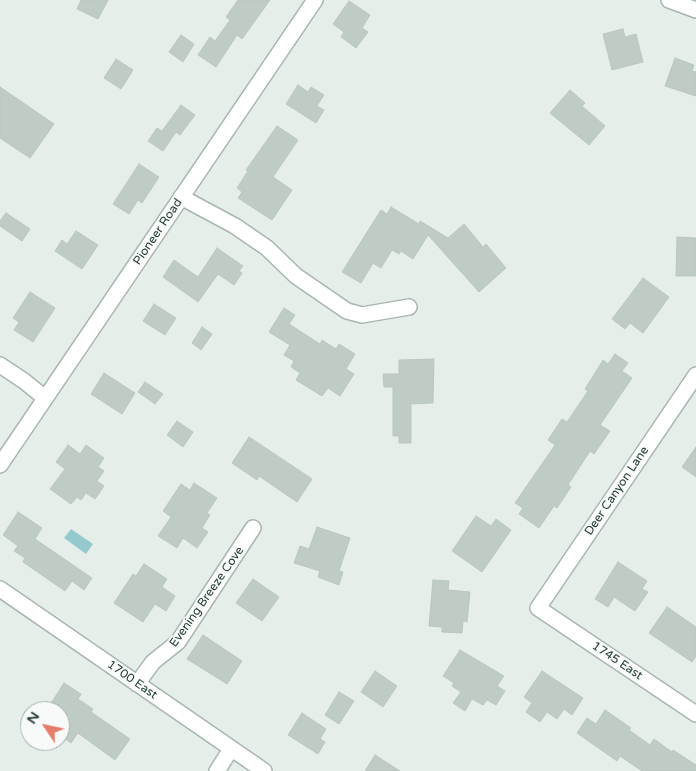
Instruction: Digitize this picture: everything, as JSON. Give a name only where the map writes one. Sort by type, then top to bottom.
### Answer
[{"type":"street","name":"Pioneer Road","points":[[0,465],[315,0]]},
{"type":"street","points":[[669,0],[696,10]]},
{"type":"street","points":[[182,197],[228,222],[267,248],[296,276],[347,311],[362,315],[409,307]]},
{"type":"street","points":[[0,365],[45,398]]},
{"type":"street","name":"Deer Canyon Lane","points":[[538,608],[696,375]]},
{"type":"street","name":"Evening Breeze Cove","points":[[138,684],[153,662],[178,642],[253,528]]},
{"type":"street","name":"1700 East","points":[[0,589],[264,771]]},
{"type":"street","name":"1745 East","points":[[538,608],[696,714]]},
{"type":"street","points":[[217,771],[231,749]]},
{"type":"water","points":[[71,529],[93,544],[86,554],[64,538]]},
{"type":"building","points":[[81,0],[108,0],[98,19],[77,9]]},
{"type":"building","points":[[238,0],[270,0],[242,39],[237,35],[216,67],[198,55],[210,37],[215,41],[230,20],[226,17]]},
{"type":"building","points":[[349,1],[370,15],[362,28],[368,32],[356,48],[341,37],[344,32],[333,24]]},
{"type":"building","points":[[623,29],[625,37],[636,34],[643,62],[612,70],[603,34]]},
{"type":"building","points":[[181,35],[194,44],[183,62],[169,52]]},
{"type":"building","points":[[675,58],[694,65],[692,71],[696,72],[696,96],[665,86]]},
{"type":"building","points":[[116,59],[133,70],[121,89],[104,78]]},
{"type":"building","points":[[298,85],[308,92],[311,87],[324,95],[317,106],[324,110],[316,123],[286,104]]},
{"type":"building","points":[[0,87],[54,124],[30,158],[0,138]]},
{"type":"building","points":[[570,90],[585,103],[582,106],[605,126],[589,145],[550,113]]},
{"type":"building","points":[[181,105],[195,115],[180,135],[176,132],[163,151],[148,141],[157,128],[162,131]]},
{"type":"building","points":[[277,126],[298,140],[273,177],[292,190],[272,220],[238,198],[242,192],[237,188],[248,171],[246,170]]},
{"type":"building","points":[[139,164],[159,177],[142,203],[138,200],[129,214],[113,204]]},
{"type":"building","points":[[391,207],[419,224],[420,221],[448,238],[464,224],[483,247],[486,244],[506,268],[479,292],[428,235],[413,259],[401,251],[399,254],[392,250],[381,268],[373,263],[361,283],[342,272],[381,210],[387,214]]},
{"type":"building","points":[[6,213],[30,229],[22,241],[0,226],[0,221]]},
{"type":"building","points":[[76,231],[98,245],[82,269],[55,251],[62,240],[67,244]]},
{"type":"building","points":[[677,237],[696,238],[696,276],[676,276]]},
{"type":"building","points":[[217,248],[243,266],[239,271],[242,273],[234,285],[218,274],[198,302],[163,277],[174,260],[198,277]]},
{"type":"building","points":[[643,278],[669,297],[643,333],[630,323],[625,329],[612,319]]},
{"type":"building","points":[[30,292],[55,308],[33,342],[14,330],[19,322],[13,318]]},
{"type":"building","points":[[154,304],[176,318],[165,335],[143,321]]},
{"type":"building","points":[[284,308],[295,315],[289,324],[320,344],[322,340],[336,349],[339,344],[355,354],[346,369],[354,374],[340,396],[328,388],[322,396],[296,380],[300,373],[291,367],[294,361],[284,355],[290,345],[269,332]]},
{"type":"building","points":[[202,327],[212,334],[201,350],[192,343]]},
{"type":"building","points":[[615,354],[628,363],[622,371],[632,378],[600,425],[610,431],[594,454],[590,451],[568,485],[571,487],[557,508],[554,506],[539,528],[519,514],[523,508],[515,503],[555,445],[548,440],[562,419],[567,422],[588,391],[585,389],[603,360],[608,364]]},
{"type":"building","points":[[434,359],[433,403],[411,404],[411,443],[399,443],[399,436],[393,436],[393,387],[384,387],[383,374],[399,374],[399,360]]},
{"type":"building","points":[[104,373],[135,393],[122,414],[91,394]]},
{"type":"building","points":[[145,382],[163,394],[155,404],[138,392]]},
{"type":"building","points":[[177,421],[193,432],[183,447],[167,435]]},
{"type":"building","points":[[249,437],[312,479],[297,502],[259,476],[257,480],[232,463]]},
{"type":"building","points":[[68,445],[80,454],[86,445],[104,458],[98,467],[104,471],[97,481],[104,486],[95,499],[86,493],[81,500],[77,497],[71,504],[50,489],[65,469],[56,462]]},
{"type":"building","points":[[696,447],[696,477],[682,467]]},
{"type":"building","points":[[194,483],[217,498],[207,513],[210,515],[202,528],[208,532],[197,548],[183,538],[177,548],[158,536],[171,517],[163,511],[181,484],[190,490]]},
{"type":"building","points":[[18,512],[42,528],[35,539],[92,578],[84,590],[72,581],[65,591],[23,562],[25,558],[14,551],[18,546],[3,535]]},
{"type":"building","points":[[476,516],[491,526],[496,519],[511,530],[482,572],[452,551]]},
{"type":"building","points":[[317,527],[350,538],[339,571],[343,572],[339,585],[318,577],[320,571],[294,563],[300,546],[309,549]]},
{"type":"building","points":[[618,562],[647,581],[642,589],[648,592],[635,611],[614,597],[608,607],[595,599]]},
{"type":"building","points":[[144,564],[167,579],[162,587],[175,596],[166,611],[155,604],[143,622],[114,603],[133,574],[136,576]]},
{"type":"building","points":[[253,579],[279,597],[262,621],[236,603]]},
{"type":"building","points":[[433,580],[449,581],[448,590],[470,592],[467,622],[463,621],[462,633],[442,632],[442,627],[429,626]]},
{"type":"building","points":[[667,607],[696,627],[696,656],[692,662],[649,633]]},
{"type":"building","points":[[203,635],[242,661],[227,684],[187,659]]},
{"type":"building","points":[[460,650],[504,676],[497,686],[505,691],[496,705],[487,700],[483,705],[472,699],[465,711],[453,703],[461,692],[452,686],[454,683],[443,676]]},
{"type":"building","points":[[375,671],[397,686],[383,707],[361,692]]},
{"type":"building","points":[[542,671],[583,698],[572,715],[564,709],[557,719],[547,712],[540,722],[526,712],[532,703],[524,697]]},
{"type":"building","points":[[64,683],[81,694],[78,699],[93,709],[91,712],[130,739],[115,760],[78,733],[71,743],[70,701],[52,701]]},
{"type":"building","points":[[339,692],[354,701],[339,724],[325,715]]},
{"type":"building","points":[[605,710],[631,728],[629,730],[650,745],[654,739],[672,752],[673,750],[696,765],[696,771],[642,771],[620,756],[617,761],[577,733],[587,718],[596,724]]},
{"type":"building","points":[[302,713],[326,729],[320,739],[325,742],[318,754],[288,735]]},
{"type":"building","points":[[375,755],[400,771],[365,771]]}]
